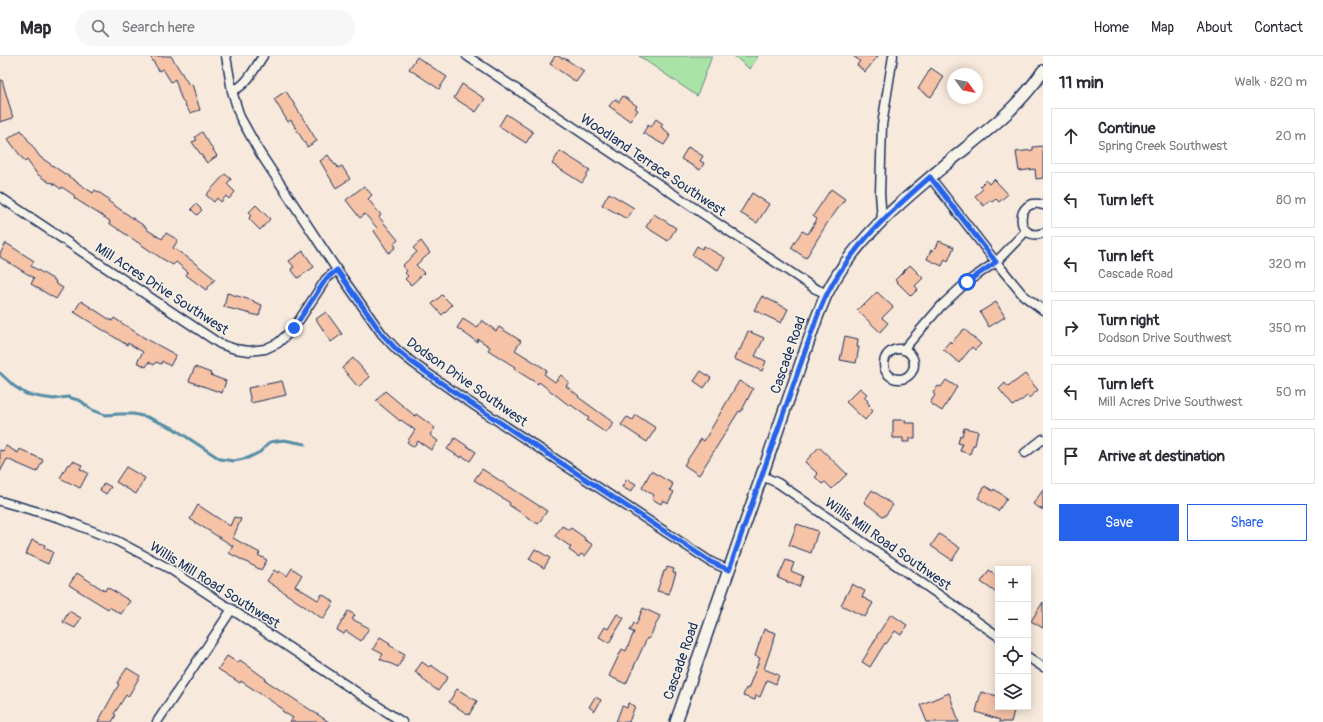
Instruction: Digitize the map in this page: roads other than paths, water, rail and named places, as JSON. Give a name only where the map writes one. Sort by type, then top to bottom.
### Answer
[{"type":"main road","name":"Cascade Road","points":[[676,722],[817,317],[827,294],[843,267],[882,220],[930,177],[1005,116],[1032,88],[1043,71]]},
{"type":"street","name":"Dodson Drive Southwest","points":[[226,56],[232,91],[240,117],[260,154],[337,270],[382,334],[397,350],[457,394],[704,558],[729,570]]},
{"type":"street","points":[[232,91],[244,85],[263,56]]},
{"type":"street","name":"Woodland Terrace Southwest","points":[[466,56],[807,283],[827,294]]},
{"type":"street","points":[[882,220],[880,193],[882,125],[893,56]]},
{"type":"street","points":[[930,177],[1023,295],[1043,310]]},
{"type":"street","name":"Mill Acres Drive Southwest","points":[[0,197],[220,344],[235,350],[249,351],[265,349],[278,343],[294,328],[326,279],[337,270]]},
{"type":"street","points":[[1043,205],[1029,205],[1023,212],[1021,222],[1026,231],[1034,235],[1043,234]]},
{"type":"street","points":[[903,350],[941,306],[967,282],[996,262],[1026,231]]},
{"type":"street","points":[[1025,453],[1043,439]]},
{"type":"street","name":"Willis Mill Road Southwest","points":[[762,476],[778,483],[995,634]]},
{"type":"street","name":"Willis Mill Road Southwest","points":[[0,501],[60,518],[117,541],[170,569],[402,722]]},
{"type":"street","points":[[158,722],[232,609]]},
{"type":"street","points":[[1031,658],[1043,667]]},
{"type":"waterway","points":[[0,373],[14,386],[26,394],[54,399],[68,397],[81,401],[92,410],[105,415],[133,414],[147,417],[173,428],[220,459],[234,461],[248,458],[260,452],[270,442],[284,440],[305,444]]}]
